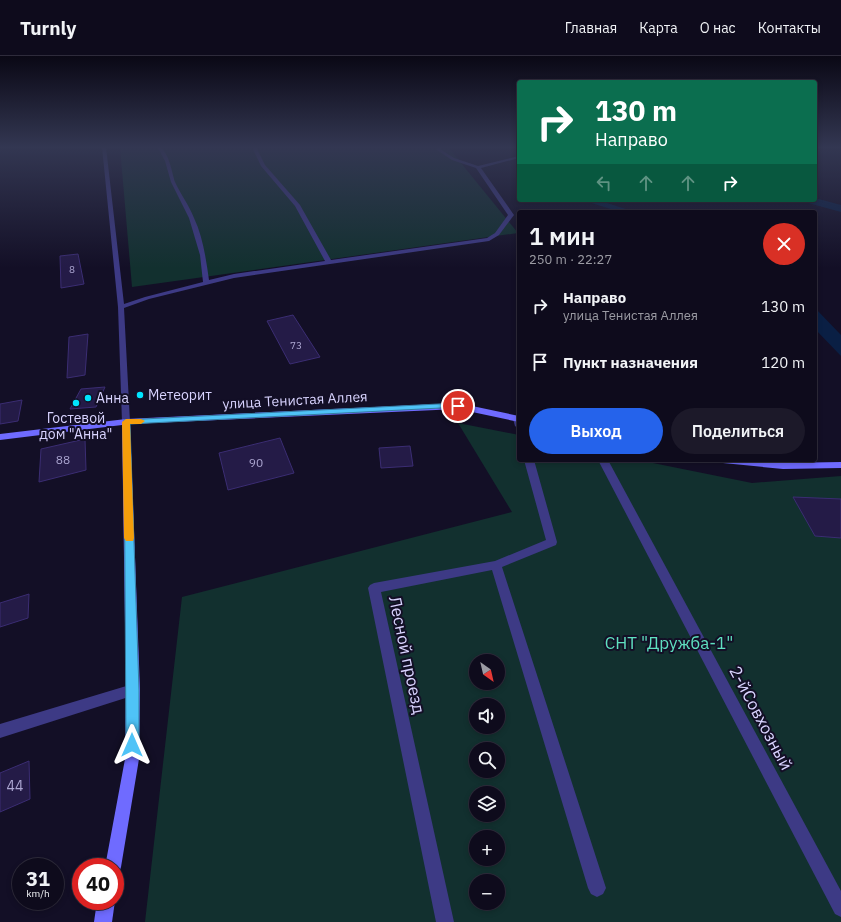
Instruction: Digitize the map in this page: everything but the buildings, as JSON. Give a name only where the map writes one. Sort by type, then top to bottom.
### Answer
[{"type":"main road","name":"улица Тенистая Аллея","points":[[0,437],[126,422],[458,406],[517,421]]},
{"type":"main road","points":[[115,858],[132,759],[133,690],[126,422]]},
{"type":"main road","points":[[743,462],[783,466],[841,464]]},
{"type":"main road","points":[[102,922],[104,910]]},
{"type":"street","points":[[108,187],[121,307],[126,422]]},
{"type":"street","points":[[177,187],[192,218],[203,255],[206,283]]},
{"type":"street","points":[[282,187],[297,205],[330,262]]},
{"type":"street","points":[[121,307],[146,298],[234,276],[489,239],[497,234],[511,215],[492,187]]},
{"type":"street","name":"Лесной проезд","points":[[445,922],[374,588],[496,565],[552,542],[530,462]]},
{"type":"street","name":"2-йСовхозный","points":[[604,462],[841,908]]},
{"type":"street","points":[[496,565],[597,888]]},
{"type":"street","points":[[0,731],[133,690]]},
{"type":"green space","points":[[123,187],[481,187],[517,232],[517,233],[132,287]]},
{"type":"green space","name":"СНТ \"Дружба-1\"","points":[[458,423],[517,435],[517,462],[648,462],[752,483],[841,476],[841,922],[145,922],[182,597],[512,512]]},
{"type":"water","points":[[817,200],[841,206],[841,212],[804,202],[817,202]]},
{"type":"water","points":[[588,202],[604,202],[629,210],[614,210]]},
{"type":"water","points":[[817,310],[841,335],[841,356],[817,331]]},
{"type":"waterway","points":[[817,200],[841,206]]},
{"type":"slow traffic","points":[[129,538],[126,422],[141,421]]},
{"type":"place","name":"Метеорит","points":[[140,395]]},
{"type":"place","name":"Анна","points":[[88,398]]},
{"type":"place","name":"Гостевой дом \"Анна\"","points":[[76,403]]},
{"type":"route","points":[[132,745],[133,690],[126,422],[458,406]]}]
